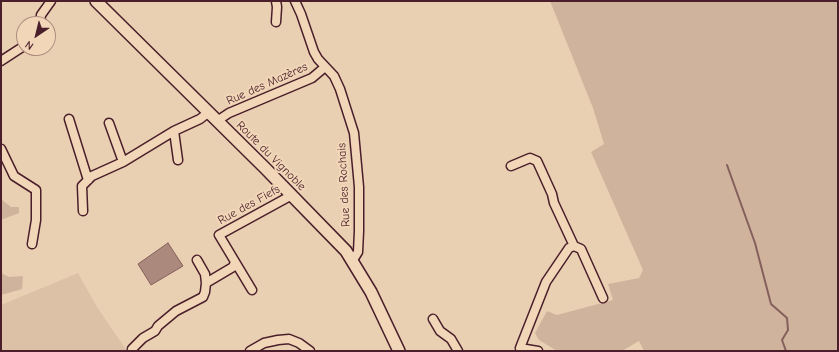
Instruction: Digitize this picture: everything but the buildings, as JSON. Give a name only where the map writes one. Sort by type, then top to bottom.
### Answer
[{"type":"street","points":[[41,16],[51,1]]},
{"type":"street","name":"Route du Vignoble","points":[[96,1],[336,240],[353,260],[372,292],[399,351]]},
{"type":"street","points":[[276,1],[276,22]]},
{"type":"street","name":"Rue des Rochais","points":[[295,1],[314,52],[334,76],[340,89],[354,133],[359,186],[359,232],[358,252],[353,260]]},
{"type":"street","points":[[1,61],[16,51]]},
{"type":"street","name":"Rue des Mazères","points":[[217,121],[229,113],[312,78],[325,67]]},
{"type":"street","points":[[83,211],[82,186],[92,176],[123,162],[209,112]]},
{"type":"street","points":[[69,119],[88,180]]},
{"type":"street","points":[[108,123],[123,162]]},
{"type":"street","points":[[174,131],[178,160]]},
{"type":"street","points":[[1,149],[14,176],[36,190],[36,220],[32,244]]},
{"type":"street","points":[[511,166],[530,158],[537,161],[574,246],[581,249],[603,298]]},
{"type":"street","name":"Rue des Fiefs","points":[[235,262],[220,235],[292,195]]},
{"type":"street","points":[[538,351],[518,350],[546,282],[569,248],[574,246]]},
{"type":"street","points":[[132,349],[143,338],[155,331],[158,326],[176,312],[203,297],[206,283],[205,274],[198,260]]},
{"type":"street","points":[[206,283],[233,268],[235,262]]},
{"type":"street","points":[[235,262],[252,290]]},
{"type":"street","points":[[433,319],[440,331],[451,339],[458,351]]},
{"type":"street","points":[[250,351],[264,344],[278,340],[289,340],[299,343],[310,351]]},
{"type":"shaded area","points":[[550,1],[838,1],[838,351],[644,351],[639,341],[622,351],[557,351],[539,340],[535,333],[547,311],[557,315],[613,300],[608,284],[639,278],[643,270],[591,152],[604,144],[593,108]]},
{"type":"shaded area","points":[[1,199],[11,207],[19,207],[19,213],[1,220]]},
{"type":"shaded area","points":[[168,243],[183,266],[151,285],[138,264]]},
{"type":"shaded area","points":[[1,270],[3,274],[9,277],[23,276],[22,289],[1,295]]},
{"type":"shaded area","points":[[78,273],[97,307],[127,351],[1,351],[1,305]]},
{"type":"waterway","points":[[727,165],[755,243],[771,304],[787,318],[788,330],[782,340],[786,351]]}]
